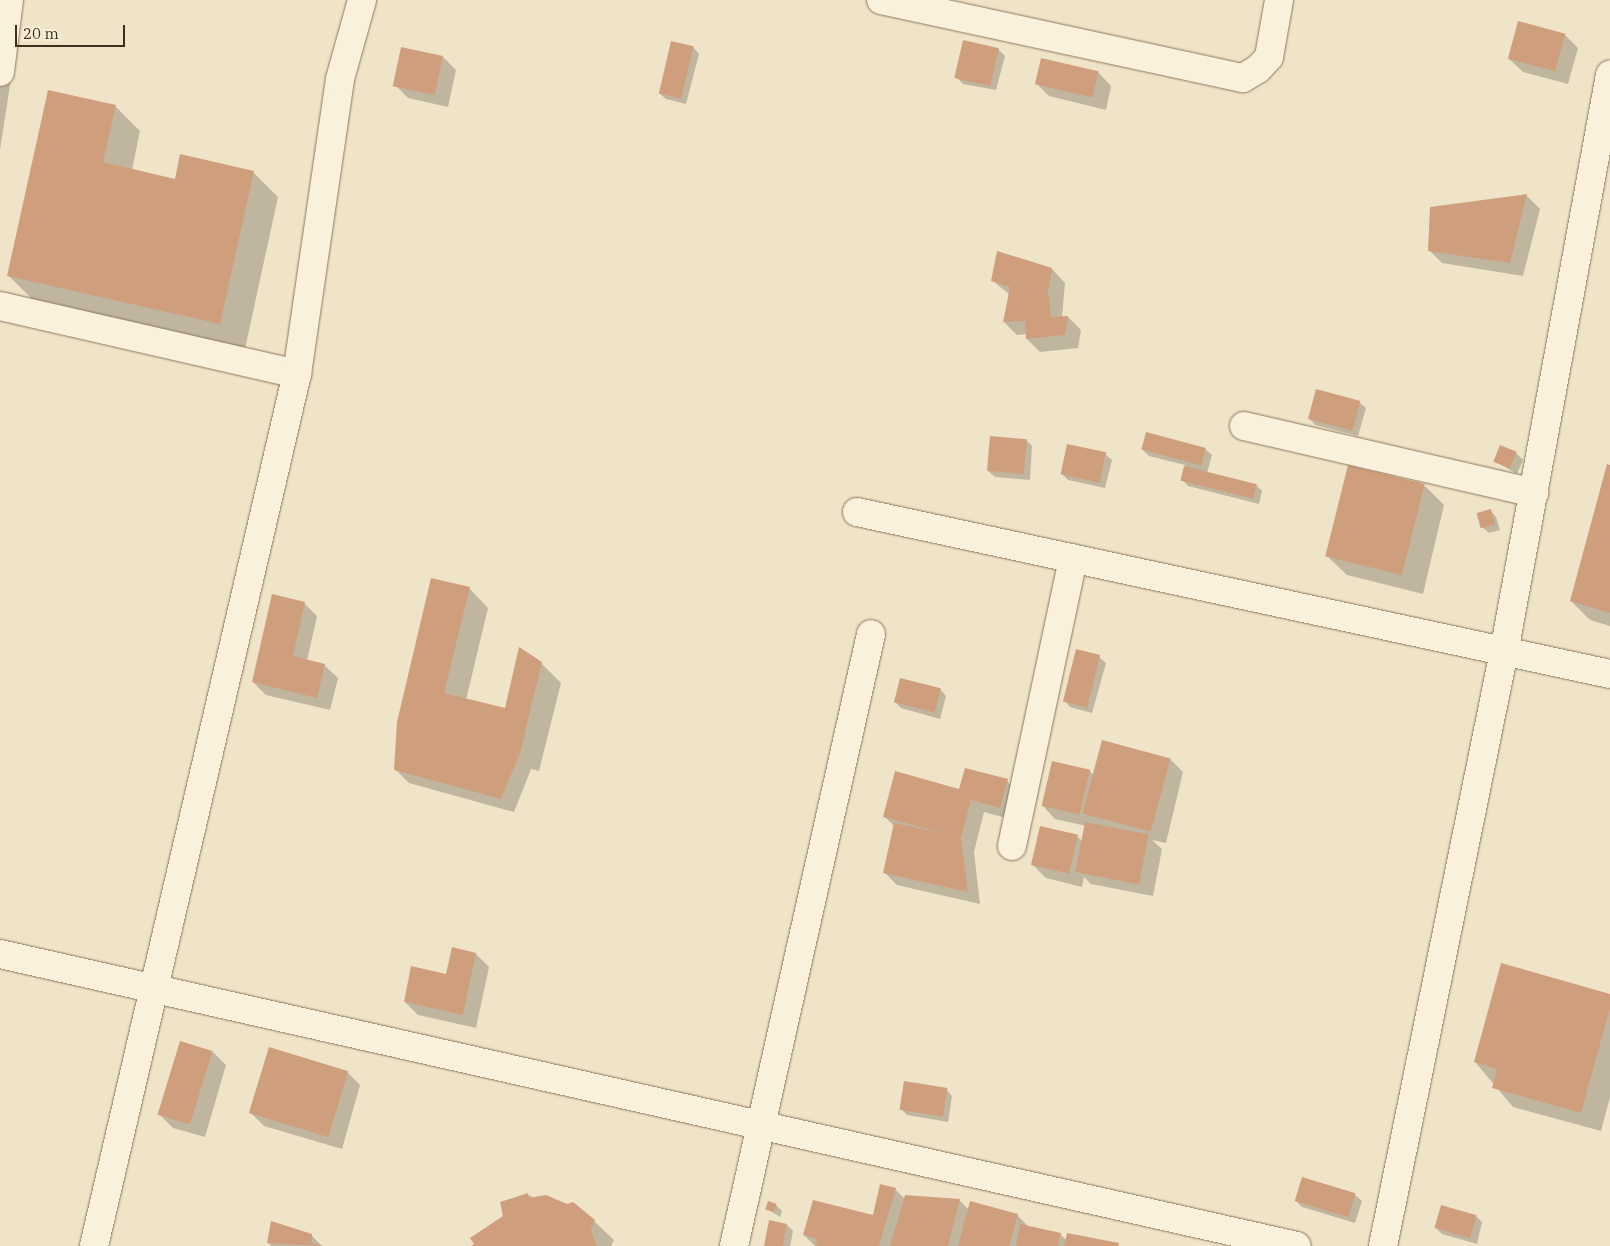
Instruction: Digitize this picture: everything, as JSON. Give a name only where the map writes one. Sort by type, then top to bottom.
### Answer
[{"type":"street","points":[[0,72],[9,0]]},
{"type":"street","points":[[94,1246],[297,374],[340,79],[362,0]]},
{"type":"street","points":[[881,0],[1243,78],[1258,69],[1270,57],[1279,0]]},
{"type":"street","points":[[1383,1246],[1504,652],[1610,75]]},
{"type":"street","points":[[0,306],[297,374]]},
{"type":"street","points":[[1244,426],[1534,493]]},
{"type":"street","points":[[857,512],[1610,674]]},
{"type":"street","points":[[1012,846],[1073,558]]},
{"type":"street","points":[[734,1246],[871,634]]},
{"type":"street","points":[[0,954],[1297,1246]]},
{"type":"building","points":[[1518,21],[1565,34],[1555,71],[1508,59]]},
{"type":"building","points":[[963,40],[999,48],[990,86],[954,78]]},
{"type":"building","points":[[671,41],[693,46],[681,99],[659,94]]},
{"type":"building","points":[[401,47],[443,56],[435,95],[393,86]]},
{"type":"building","points":[[1041,58],[1098,71],[1092,98],[1035,84]]},
{"type":"building","points":[[48,90],[116,105],[103,162],[175,179],[180,154],[254,171],[220,324],[7,276]]},
{"type":"building","points":[[1527,194],[1510,263],[1428,251],[1430,207]]},
{"type":"building","points":[[997,251],[1052,268],[1048,292],[1051,317],[1068,316],[1065,335],[1026,339],[1025,321],[1003,322],[1010,287],[991,281]]},
{"type":"building","points":[[1316,389],[1360,401],[1352,431],[1308,419]]},
{"type":"building","points":[[1146,432],[1206,448],[1201,465],[1141,449]]},
{"type":"building","points":[[990,436],[1027,439],[1024,474],[987,471]]},
{"type":"building","points":[[1067,444],[1106,452],[1100,483],[1061,474]]},
{"type":"building","points":[[1500,445],[1517,452],[1510,468],[1493,462]]},
{"type":"building","points":[[1607,464],[1610,465],[1610,613],[1570,601]]},
{"type":"building","points":[[1348,465],[1425,484],[1402,575],[1325,556]]},
{"type":"building","points":[[1184,466],[1257,484],[1253,499],[1180,481]]},
{"type":"building","points":[[1491,509],[1495,524],[1481,528],[1477,513]]},
{"type":"building","points":[[431,578],[470,587],[444,693],[505,708],[519,647],[542,662],[520,753],[501,799],[394,770],[397,722]]},
{"type":"building","points":[[272,594],[305,602],[293,656],[325,664],[317,698],[252,682]]},
{"type":"building","points":[[1076,649],[1100,655],[1087,707],[1063,701]]},
{"type":"building","points":[[900,678],[941,688],[935,712],[894,702]]},
{"type":"building","points":[[1102,740],[1171,758],[1151,832],[1082,813]]},
{"type":"building","points":[[1052,761],[1090,770],[1080,815],[1042,806]]},
{"type":"building","points":[[965,768],[1008,779],[1000,808],[971,800],[961,838],[968,892],[883,873],[894,823],[947,834],[883,817],[895,771],[959,789]]},
{"type":"building","points":[[1085,822],[1149,834],[1139,884],[1075,872]]},
{"type":"building","points":[[1040,826],[1078,835],[1069,874],[1031,865]]},
{"type":"building","points":[[452,947],[476,953],[463,1015],[404,1002],[411,966],[446,974]]},
{"type":"building","points":[[1501,963],[1610,994],[1610,1008],[1581,1113],[1492,1088],[1497,1069],[1474,1062]]},
{"type":"building","points":[[180,1041],[213,1051],[190,1125],[157,1115]]},
{"type":"building","points":[[269,1047],[348,1071],[328,1137],[249,1113]]},
{"type":"building","points":[[904,1081],[947,1088],[943,1117],[899,1110]]},
{"type":"building","points":[[1302,1177],[1356,1193],[1348,1217],[1295,1201]]},
{"type":"building","points":[[880,1184],[896,1188],[879,1246],[816,1246],[817,1239],[803,1235],[813,1200],[873,1215]]},
{"type":"building","points":[[528,1193],[529,1198],[546,1195],[567,1204],[573,1202],[595,1220],[591,1230],[597,1246],[471,1246],[474,1244],[470,1238],[503,1216],[500,1202]]},
{"type":"building","points":[[905,1195],[960,1199],[948,1246],[890,1246]]},
{"type":"building","points":[[768,1201],[777,1204],[774,1212],[765,1210]]},
{"type":"building","points":[[970,1201],[1018,1214],[1009,1246],[958,1246]]},
{"type":"building","points":[[1441,1205],[1477,1215],[1470,1238],[1434,1228]]},
{"type":"building","points":[[769,1220],[787,1224],[783,1246],[764,1246]]},
{"type":"building","points":[[271,1221],[312,1234],[312,1243],[323,1246],[267,1243]]},
{"type":"building","points":[[1020,1224],[1061,1233],[1058,1246],[1016,1246]]},
{"type":"building","points":[[1067,1233],[1119,1243],[1118,1246],[1064,1246]]}]
